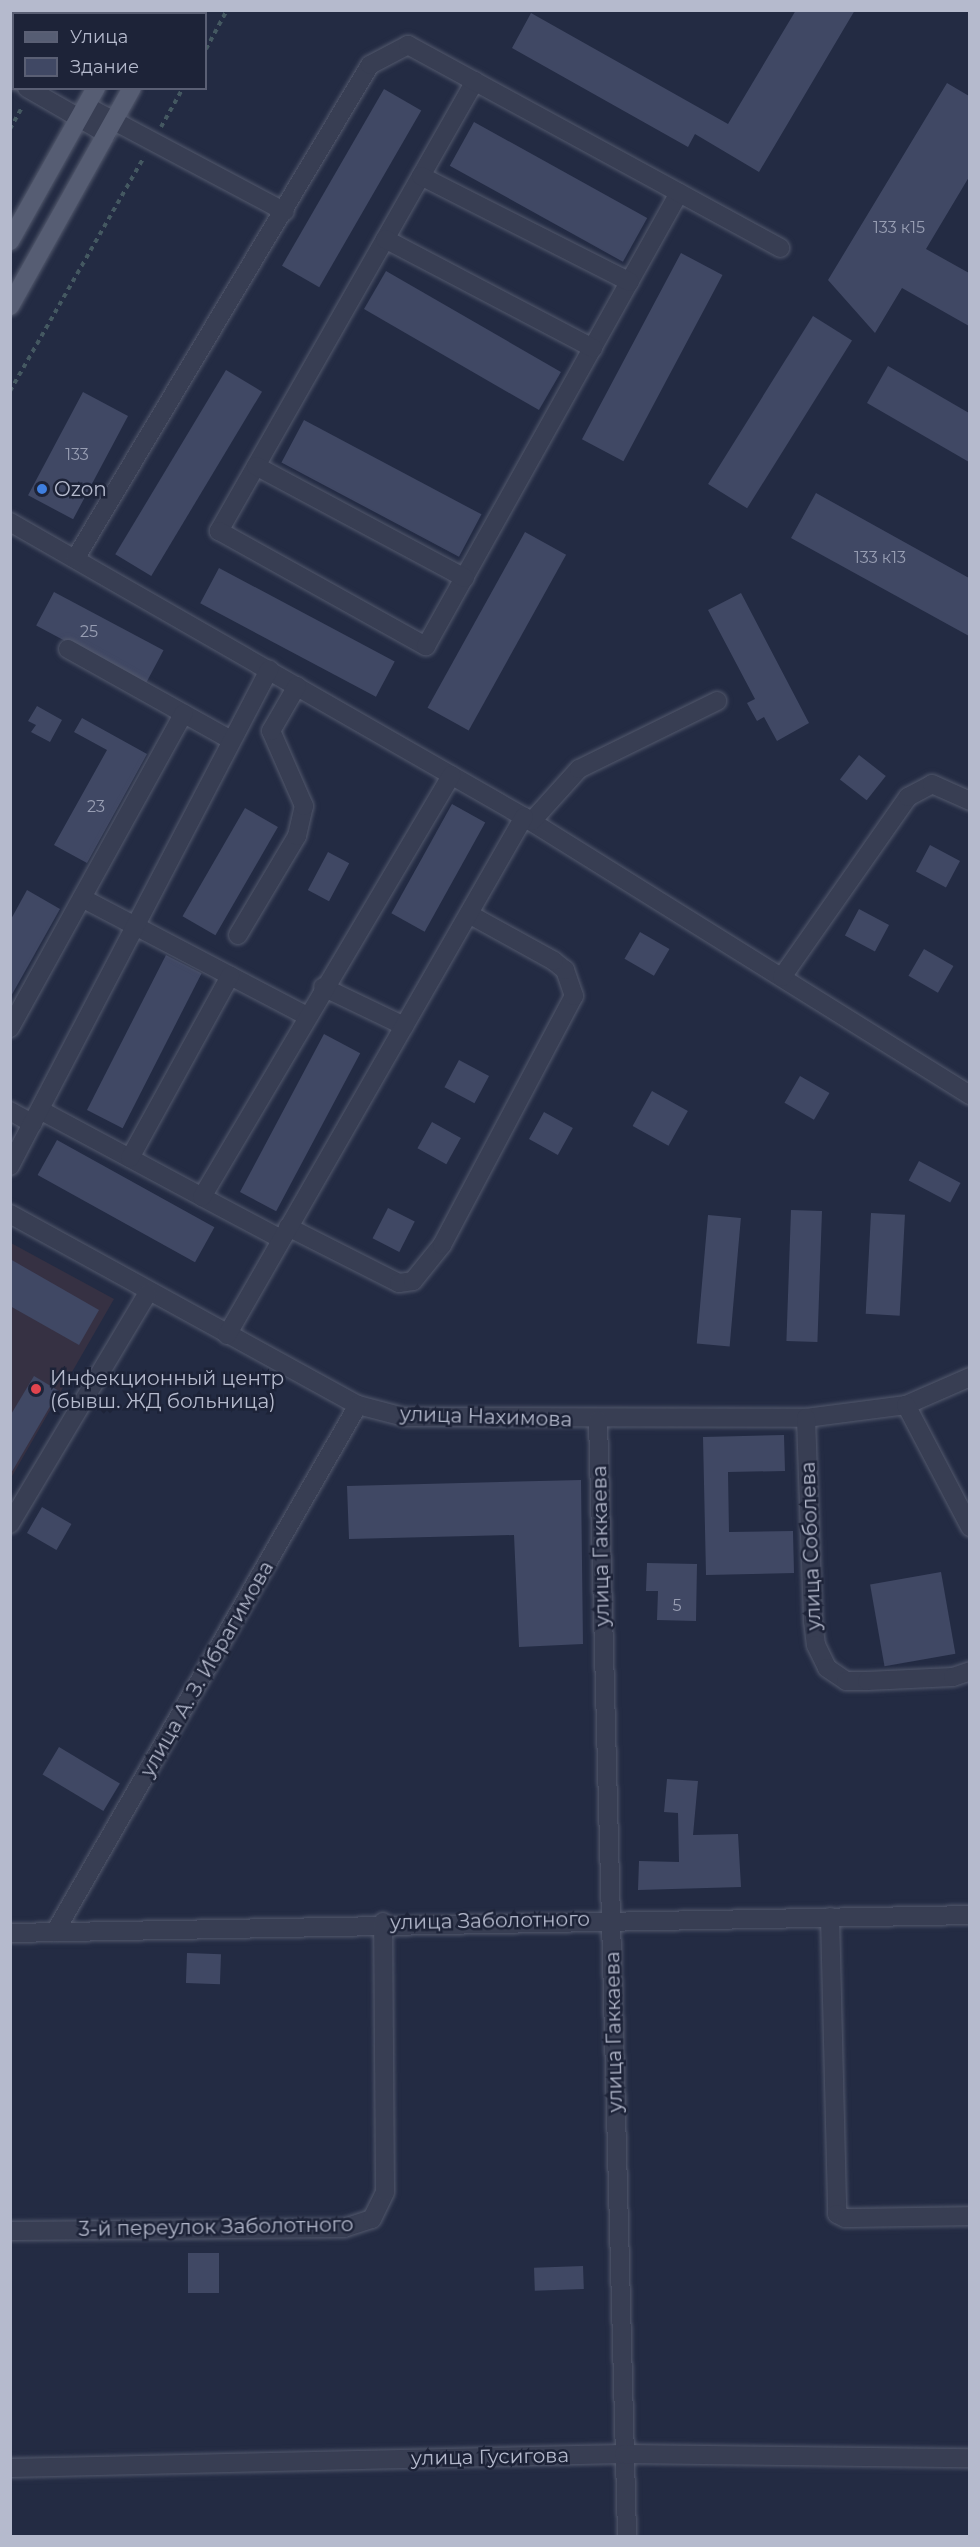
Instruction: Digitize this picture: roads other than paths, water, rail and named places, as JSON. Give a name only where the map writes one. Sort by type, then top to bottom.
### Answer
[{"type":"main road","points":[[10,240],[95,90]]},
{"type":"main road","points":[[10,306],[131,90]]},
{"type":"street","points":[[75,559],[285,212],[369,65],[408,45],[780,248]]},
{"type":"street","points":[[475,81],[219,531],[426,646],[679,193]]},
{"type":"street","points":[[31,90],[111,127],[154,140],[285,212]]},
{"type":"street","points":[[421,176],[630,282]]},
{"type":"street","points":[[385,239],[593,348]]},
{"type":"street","points":[[256,466],[465,578]]},
{"type":"street","points":[[10,522],[528,819],[969,1095]]},
{"type":"street","points":[[68,650],[231,740]]},
{"type":"street","points":[[10,1167],[269,670]]},
{"type":"street","points":[[238,935],[297,836],[304,806],[272,731],[297,686]]},
{"type":"street","points":[[227,1335],[469,914],[528,819],[579,769],[717,701]]},
{"type":"street","points":[[10,1028],[183,714]]},
{"type":"street","points":[[202,1197],[323,987],[452,775]]},
{"type":"street","points":[[782,977],[908,797],[932,784],[969,801]]},
{"type":"street","points":[[82,898],[307,1016]]},
{"type":"street","points":[[10,1112],[37,1117],[130,1158],[202,1197],[399,1283],[413,1281],[442,1245],[574,996],[565,970],[554,961],[469,914]]},
{"type":"street","points":[[130,1158],[230,976]]},
{"type":"street","points":[[323,987],[404,1026]]},
{"type":"street","name":"улица Нахимова","points":[[10,1214],[147,1294],[358,1406],[404,1417],[598,1420],[806,1418],[906,1405],[969,1377]]},
{"type":"street","points":[[10,1524],[147,1294]]},
{"type":"street","points":[[906,1405],[969,1527]]},
{"type":"street","name":"улица А. З. Ибрагимова","points":[[55,1932],[358,1406]]},
{"type":"street","name":"улица Соболева","points":[[806,1418],[813,1621],[816,1646],[827,1668],[846,1681],[953,1677],[969,1671]]},
{"type":"street","name":"улица Гаккаева","points":[[598,1420],[627,2536]]},
{"type":"street","name":"улица Заболотного","points":[[10,1933],[383,1922],[969,1915]]},
{"type":"street","points":[[830,1917],[837,2214],[845,2218],[969,2216]]},
{"type":"street","name":"3-й переулок Заболотного","points":[[10,2231],[344,2228],[372,2219],[385,2192],[383,1922]]},
{"type":"street","name":"улица Гусигова","points":[[10,2468],[624,2454],[969,2458]]},
{"type":"place","name":"Ozon","points":[[42,489]]},
{"type":"place","name":"Инфекционный центр (бывш. ЖД больница)","points":[[36,1389]]}]
